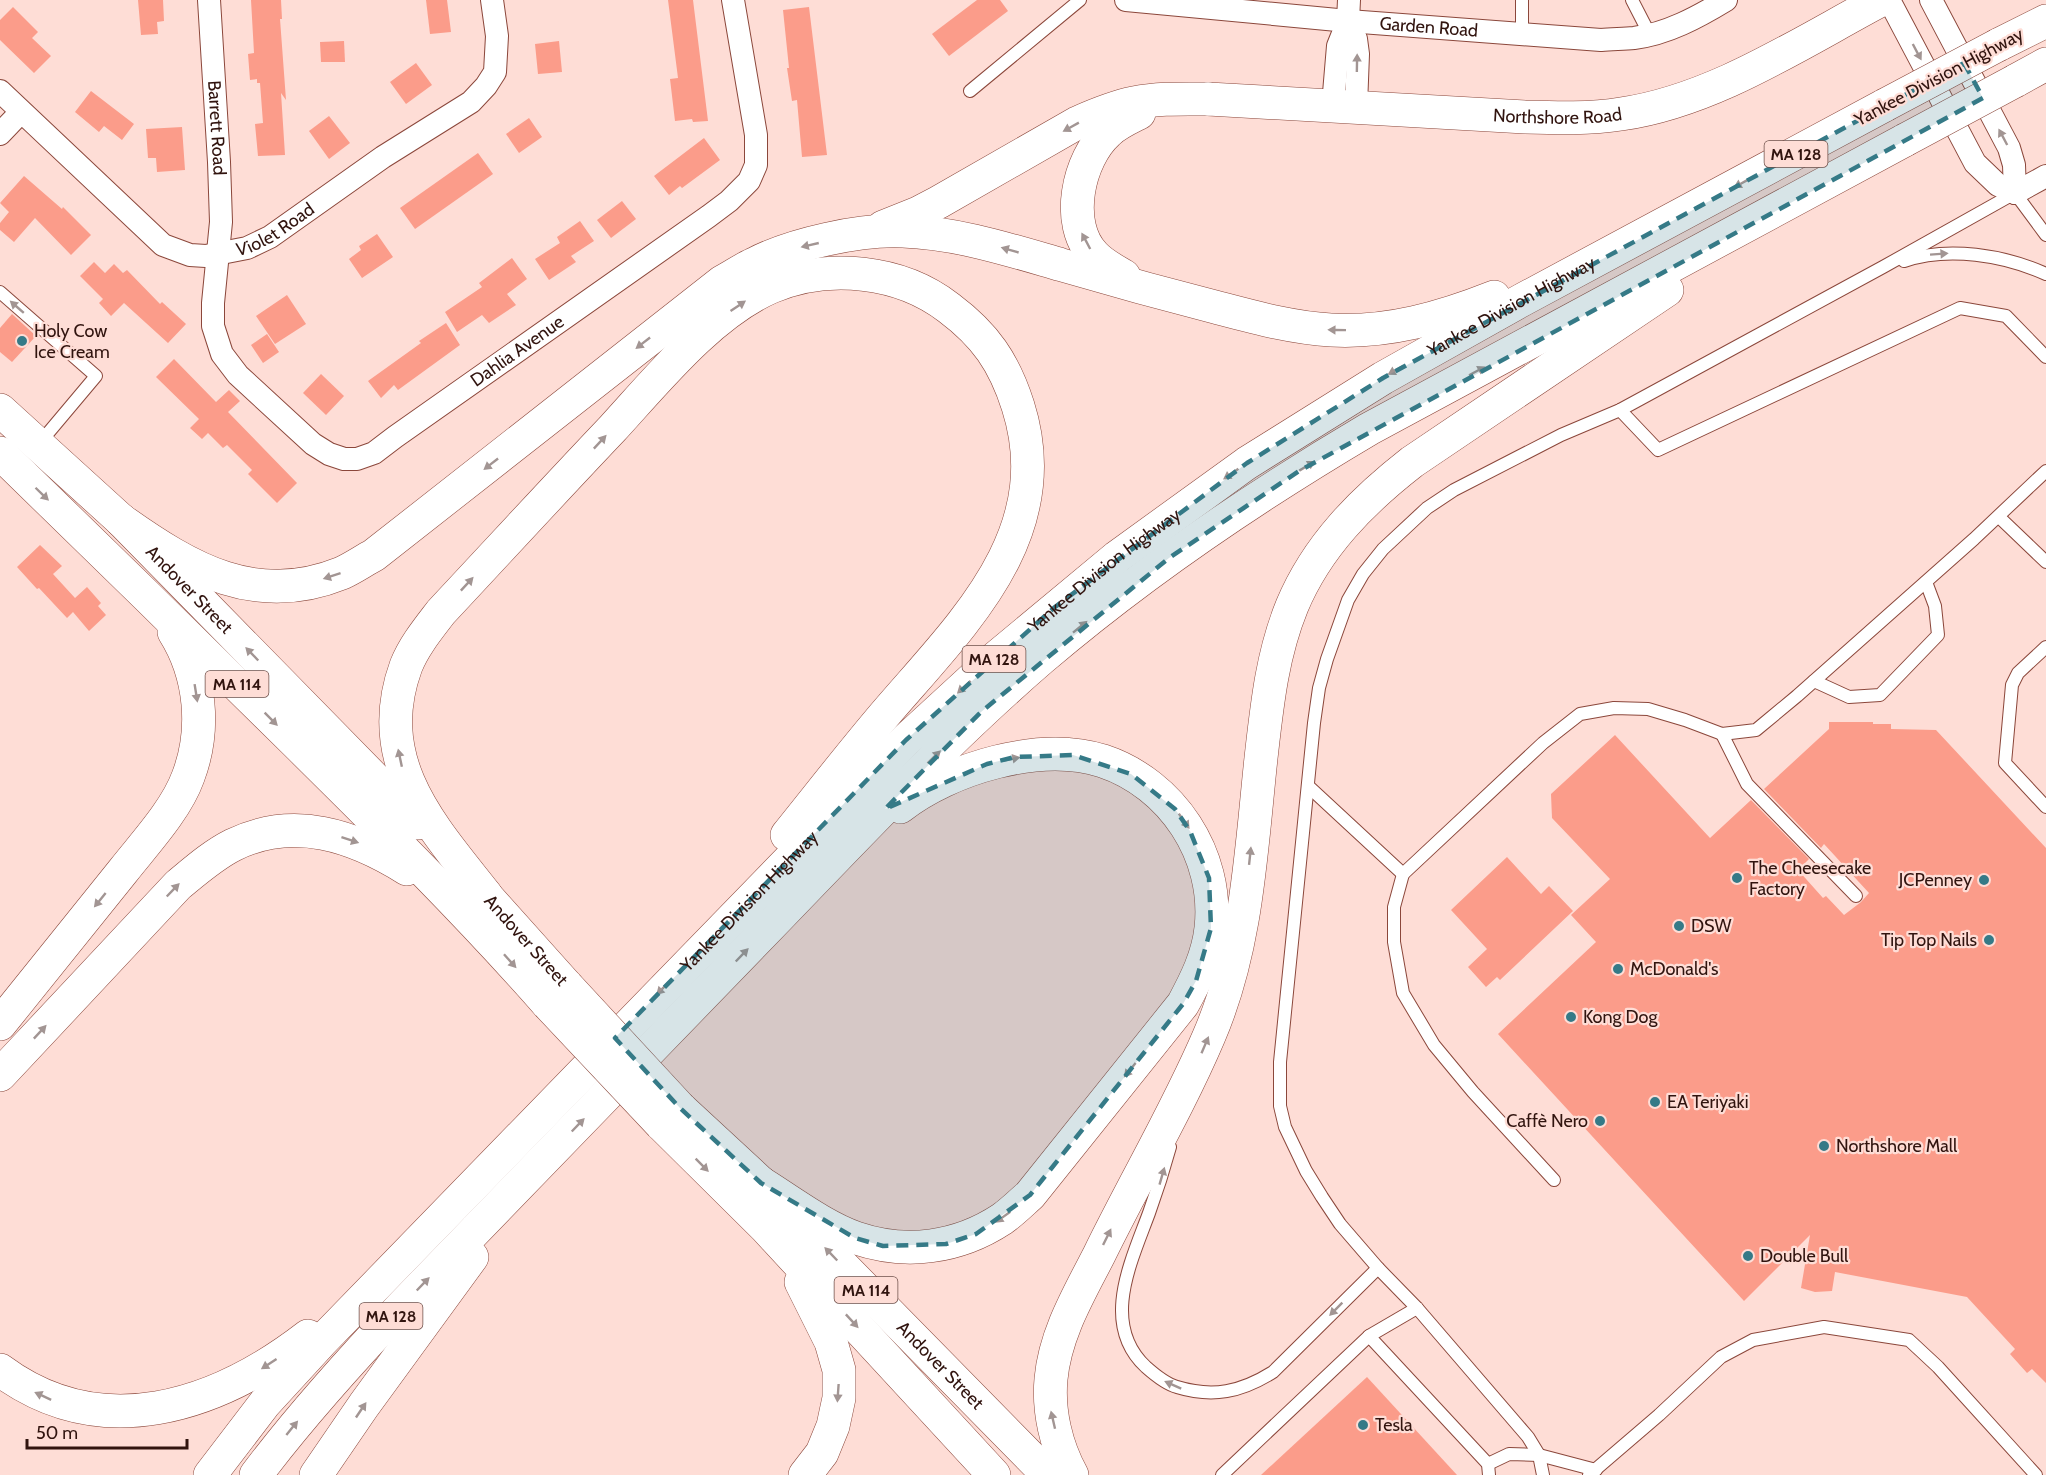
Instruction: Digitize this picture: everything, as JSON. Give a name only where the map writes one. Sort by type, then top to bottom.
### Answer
[{"type":"main road","name":"Northshore Road","points":[[1208,99],[1561,118],[1622,114],[1678,100],[1727,81],[1881,0]]},
{"type":"main road","name":"Yankee Division Highway","points":[[210,1475],[265,1403],[397,1263],[906,740],[1002,652],[1135,543],[1247,463],[1383,378],[1532,295],[2046,21]]},
{"type":"main road","name":"Yankee Division Highway","points":[[256,1475],[291,1429],[343,1368],[402,1305],[928,762],[1042,658],[1169,558],[1299,471],[1370,429],[2046,64]]},
{"type":"main road","points":[[867,233],[918,213],[1077,123],[1133,103],[1167,99],[1208,99]]},
{"type":"main road","points":[[1147,289],[1113,270],[1093,254],[1081,233],[1076,211],[1078,190],[1084,170],[1094,149],[1108,132],[1126,120],[1161,105],[1208,99]]},
{"type":"main road","points":[[1072,1475],[1058,1442],[1050,1406],[1051,1377],[1059,1340],[1075,1302],[1135,1182],[1189,1082],[1221,1008],[1231,978],[1245,907],[1274,660],[1282,631],[1305,578],[1340,527],[1412,462],[1829,181]]},
{"type":"main road","points":[[121,520],[162,550],[192,566],[220,577],[256,586],[283,586],[313,582],[343,573],[374,555],[722,282],[754,264],[806,245],[867,233],[902,231],[959,237],[1244,315],[1304,327],[1361,330],[1404,326],[1444,315],[1503,293],[1707,202]]},
{"type":"main road","points":[[478,906],[415,798],[403,771],[398,748],[399,692],[407,664],[423,637],[441,612],[666,371],[719,319],[744,301],[771,287],[803,277],[860,273],[889,279],[917,288],[944,304],[973,326],[996,355],[1013,388],[1025,427],[1028,457],[1027,480],[1020,525],[991,583],[967,619],[859,744],[696,954]]},
{"type":"main road","name":"Andover Street","points":[[0,410],[48,432],[121,520],[670,1116],[766,1228],[994,1475]]},
{"type":"main road","name":"Andover Street","points":[[0,453],[155,603],[478,906]]},
{"type":"main road","points":[[0,1024],[160,824],[188,779],[196,748],[199,719],[197,692],[189,663],[176,636],[155,603]]},
{"type":"main road","points":[[761,1182],[855,1238],[883,1246],[915,1248],[946,1244],[976,1234],[1004,1218],[1030,1195],[1183,1004],[1196,981],[1205,956],[1211,928],[1212,901],[1209,878],[1194,838],[1175,809],[1155,790],[1131,774],[1102,761],[1073,755],[1047,754],[1015,757],[987,764],[933,787],[904,804],[870,831],[806,889]]},
{"type":"main road","points":[[0,1075],[178,885],[206,862],[234,844],[265,835],[295,830],[321,832],[352,840],[380,852],[412,872],[478,906]]},
{"type":"main road","name":"Andover Street","points":[[670,1116],[761,1182],[1048,1475]]},
{"type":"main road","points":[[316,1475],[364,1405],[537,1167]]},
{"type":"main road","points":[[766,1228],[794,1269],[814,1305],[831,1342],[839,1370],[839,1398],[833,1426],[822,1453],[805,1475]]},
{"type":"main road","points":[[0,1370],[53,1401],[79,1408],[104,1411],[131,1410],[158,1408],[185,1402],[237,1382],[266,1366],[337,1313],[397,1263]]},
{"type":"street","name":"Barrett Road","points":[[208,0],[219,162],[221,222],[218,255]]},
{"type":"street","name":"Violet Road","points":[[0,92],[163,245],[190,255],[218,255],[247,248],[270,237],[383,157],[471,102],[495,72],[497,36],[492,0]]},
{"type":"street","name":"Dahlia Avenue","points":[[218,255],[213,326],[222,354],[238,375],[313,444],[329,454],[344,459],[357,459],[374,453],[709,216],[729,201],[749,181],[756,165],[756,135],[733,0]]},
{"type":"street","name":"Garden Road","points":[[1126,0],[1349,11],[1522,34],[1601,40],[1650,35],[1699,16],[1726,0]]},
{"type":"street","points":[[1889,0],[1975,164],[1998,185],[2014,193]]},
{"type":"street","points":[[1931,0],[2009,148],[2014,165],[2014,193]]},
{"type":"street","points":[[1345,106],[1358,54],[1349,11]]},
{"type":"street","points":[[0,134],[21,112]]},
{"type":"street","points":[[2014,193],[2046,176]]},
{"type":"lane","points":[[970,92],[1080,0]]},
{"type":"lane","points":[[1522,0],[1522,34]]},
{"type":"lane","points":[[1632,0],[1650,35]]},
{"type":"lane","points":[[1543,1475],[1539,1455],[1503,1407],[1340,1224],[1306,1171],[1285,1127],[1280,1107],[1280,1062],[1319,688],[1335,632],[1348,600],[1383,549],[1427,508],[1454,490],[1561,435],[1620,410],[2014,193],[2046,234]]},
{"type":"lane","points":[[1883,267],[1918,256],[1955,253],[2027,265],[2046,274]]},
{"type":"lane","points":[[0,292],[96,376],[48,432]]},
{"type":"lane","points":[[1620,410],[1658,450],[1960,308],[2006,316],[2046,357]]},
{"type":"lane","points":[[1554,1180],[1473,1092],[1434,1045],[1403,993],[1394,942],[1394,907],[1403,874],[1543,743],[1580,714],[1614,708],[1648,709],[1722,734],[1756,730],[1999,517],[2046,471]]},
{"type":"lane","points":[[1999,517],[2046,562]]},
{"type":"lane","points":[[1814,681],[1849,697],[1880,695],[1938,635],[1935,606],[1926,582]]},
{"type":"lane","points":[[2046,647],[2018,673],[2012,685],[2006,763],[2046,807]]},
{"type":"lane","points":[[1722,734],[1747,784],[1856,896]]},
{"type":"lane","points":[[1308,786],[1403,874]]},
{"type":"lane","points":[[1189,1082],[1157,1192],[1129,1268],[1123,1293],[1121,1313],[1125,1333],[1132,1351],[1144,1365],[1173,1387],[1195,1392],[1217,1393],[1237,1390],[1254,1383],[1273,1372],[1378,1268]]},
{"type":"lane","points":[[1222,1475],[1369,1336],[1417,1308]]},
{"type":"lane","points":[[1369,1336],[1488,1470],[1509,1454],[1539,1455],[1592,1472],[1721,1357],[1753,1340],[1824,1327],[1909,1340],[1938,1367],[2036,1475]]},
{"type":"highlighted area","points":[[1964,63],[1983,98],[1299,471],[1169,558],[981,712],[885,809],[987,764],[1015,757],[1073,755],[1131,774],[1175,809],[1190,831],[1209,878],[1211,928],[1196,981],[1183,1004],[1030,1195],[976,1234],[946,1244],[883,1246],[855,1238],[761,1183],[680,1108],[615,1038],[906,740],[1055,607],[1247,463],[1383,378]]},
{"type":"building","points":[[138,0],[163,0],[164,21],[157,22],[158,34],[141,35]]},
{"type":"building","points":[[251,0],[281,0],[282,19],[280,19],[286,100],[281,93],[285,155],[258,156],[255,124],[263,123],[260,83],[257,83],[257,79],[250,80],[248,54],[254,53]]},
{"type":"building","points":[[426,0],[447,0],[451,32],[430,34]]},
{"type":"building","points":[[668,0],[693,0],[708,121],[693,122],[692,119],[675,121],[670,79],[678,78]]},
{"type":"building","points":[[977,0],[1000,0],[1008,11],[949,56],[932,34]]},
{"type":"building","points":[[13,7],[38,32],[32,38],[51,56],[34,73],[0,40],[0,20]]},
{"type":"building","points":[[809,7],[827,155],[802,157],[797,100],[792,101],[787,68],[789,68],[783,10]]},
{"type":"building","points":[[344,41],[345,62],[321,62],[320,42]]},
{"type":"building","points":[[559,41],[562,72],[538,74],[535,44]]},
{"type":"building","points":[[416,63],[432,85],[406,104],[390,82]]},
{"type":"building","points":[[91,91],[134,124],[122,140],[104,126],[99,132],[75,112]]},
{"type":"building","points":[[329,116],[350,143],[329,159],[309,131]]},
{"type":"building","points":[[529,118],[542,137],[519,153],[506,134]]},
{"type":"building","points":[[182,127],[185,170],[157,172],[156,158],[148,158],[146,129]]},
{"type":"building","points":[[704,138],[720,160],[669,195],[654,176]]},
{"type":"building","points":[[478,153],[493,174],[415,229],[400,208]]},
{"type":"building","points":[[24,176],[62,209],[63,207],[91,235],[71,255],[35,218],[14,242],[0,230],[0,223],[9,212],[0,203]]},
{"type":"building","points":[[622,201],[636,219],[611,238],[597,220]]},
{"type":"building","points":[[580,221],[594,241],[571,256],[576,262],[549,280],[535,259],[560,243],[557,237]]},
{"type":"building","points":[[377,234],[393,257],[362,278],[349,259],[361,250],[359,246]]},
{"type":"building","points":[[512,258],[527,279],[507,294],[516,305],[489,323],[482,315],[457,332],[445,312],[482,287],[479,283]]},
{"type":"building","points":[[94,262],[105,273],[114,264],[123,273],[127,270],[160,304],[162,302],[186,324],[168,343],[124,303],[111,316],[99,303],[103,299],[80,276]]},
{"type":"building","points":[[287,295],[306,324],[275,344],[256,316]]},
{"type":"building","name":"Holy Cow Ice Cream","points":[[12,314],[36,336],[12,362],[0,352],[0,328]]},
{"type":"building","points":[[446,323],[460,345],[398,390],[394,385],[381,398],[368,381]]},
{"type":"building","points":[[267,334],[279,352],[263,363],[251,345]]},
{"type":"building","points":[[174,359],[216,402],[229,390],[240,401],[228,412],[297,483],[277,503],[248,474],[252,470],[227,445],[223,448],[208,433],[202,439],[190,428],[199,419],[156,377]]},
{"type":"building","points":[[321,374],[344,396],[326,415],[303,393]]},
{"type":"building","points":[[40,545],[62,566],[53,574],[75,598],[87,587],[101,603],[98,606],[106,615],[89,631],[73,612],[67,618],[17,567]]},
{"type":"building","name":"Northshore Mall","points":[[1829,722],[1873,722],[1873,724],[1891,724],[1891,729],[1936,730],[2046,848],[2046,1383],[2032,1369],[2027,1373],[2010,1354],[2015,1349],[1967,1297],[1835,1272],[1832,1291],[1815,1292],[1801,1288],[1810,1235],[1744,1301],[1498,1034],[1596,942],[1571,915],[1610,879],[1552,818],[1551,794],[1615,735],[1710,838],[1751,800],[1809,859],[1798,870],[1823,898],[1826,896],[1844,915],[1861,902],[1869,893],[1824,844],[1821,848],[1764,789],[1829,729]]},
{"type":"building","points":[[1507,857],[1541,894],[1549,886],[1573,911],[1500,980],[1497,977],[1486,987],[1468,967],[1487,949],[1451,910]]},
{"type":"building","name":"Tesla","points":[[1367,1377],[1457,1475],[1261,1475]]},
{"type":"place","name":"Holy Cow Ice Cream","points":[[22,341]]},
{"type":"place","name":"The Cheesecake Factory","points":[[1737,878]]},
{"type":"place","name":"JCPenney","points":[[1984,880]]},
{"type":"place","name":"DSW","points":[[1679,926]]},
{"type":"place","name":"Tip Top Nails","points":[[1989,940]]},
{"type":"place","name":"McDonald's","points":[[1618,969]]},
{"type":"place","name":"Kong Dog","points":[[1571,1017]]},
{"type":"place","name":"EA Teriyaki","points":[[1655,1102]]},
{"type":"place","name":"Caffè Nero","points":[[1600,1121]]},
{"type":"place","name":"Northshore Mall","points":[[1824,1146]]},
{"type":"place","name":"Double Bull","points":[[1748,1256]]},
{"type":"place","name":"Tesla","points":[[1363,1425]]}]
